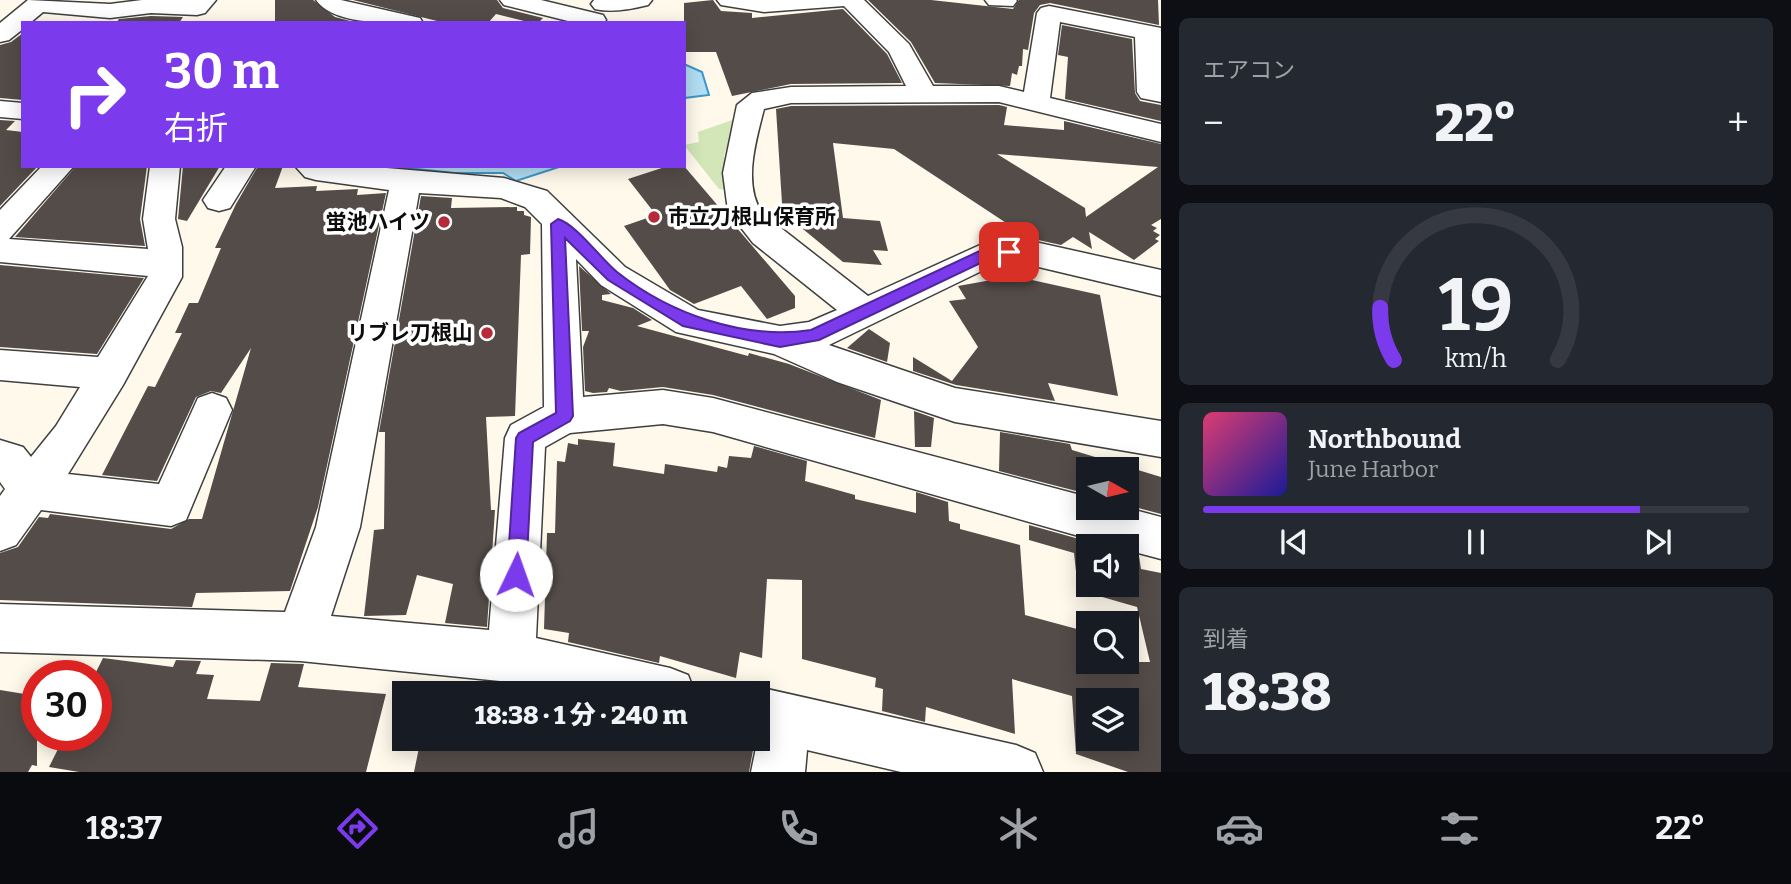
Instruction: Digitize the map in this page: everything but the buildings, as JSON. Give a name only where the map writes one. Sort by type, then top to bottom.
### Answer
[{"type":"street","points":[[13,27],[40,2],[110,11],[151,6],[197,8],[204,0]]},
{"type":"street","points":[[512,0],[593,12],[640,0]]},
{"type":"street","points":[[729,0],[764,5],[840,0]]},
{"type":"street","points":[[851,0],[900,49],[922,93]]},
{"type":"street","points":[[334,9],[335,7],[398,21]]},
{"type":"street","points":[[1036,103],[1049,13],[1154,34],[1151,92],[1161,94]]},
{"type":"street","points":[[864,313],[764,232],[744,210],[738,173],[740,148],[751,105],[762,99],[791,95],[999,94],[1161,133]]},
{"type":"street","points":[[0,109],[21,111]]},
{"type":"street","points":[[0,230],[57,168]]},
{"type":"street","points":[[0,530],[70,439],[165,277],[165,247],[159,219],[165,168]]},
{"type":"street","points":[[219,200],[240,168]]},
{"type":"street","points":[[321,168],[407,183],[504,188],[536,199],[558,224],[613,276],[689,322],[780,341],[850,371],[955,405],[1161,439]]},
{"type":"street","points":[[300,637],[338,527],[407,183]]},
{"type":"street","points":[[558,224],[564,416]]},
{"type":"street","points":[[0,250],[163,263]]},
{"type":"street","points":[[780,341],[814,336],[991,252],[1036,253],[1161,283]]},
{"type":"street","points":[[0,365],[110,374]]},
{"type":"street","points":[[511,657],[525,438],[564,416],[663,407],[713,415],[1161,538]]},
{"type":"street","points":[[0,458],[8,460],[31,489],[171,506],[212,410]]},
{"type":"street","points":[[0,628],[300,637],[511,657],[617,681]]},
{"type":"street","points":[[778,772],[771,716],[1016,772]]},
{"type":"green space","points":[[738,118],[724,155],[729,190],[719,189],[686,148],[686,145],[699,142],[698,132]]},
{"type":"water","points":[[686,65],[702,72],[709,95],[686,98]]},
{"type":"water","points":[[407,168],[556,168],[516,181],[503,173],[455,173]]},
{"type":"place","name":"市立刀根山保育所","points":[[654,217]]},
{"type":"place","name":"蛍池ハイツ","points":[[444,222]]},
{"type":"place","name":"リブレ刀根山","points":[[487,333]]},
{"type":"route","points":[[516,575],[525,438],[564,416],[558,224],[613,276],[689,322],[780,341],[814,336],[991,252],[1009,252]]}]
